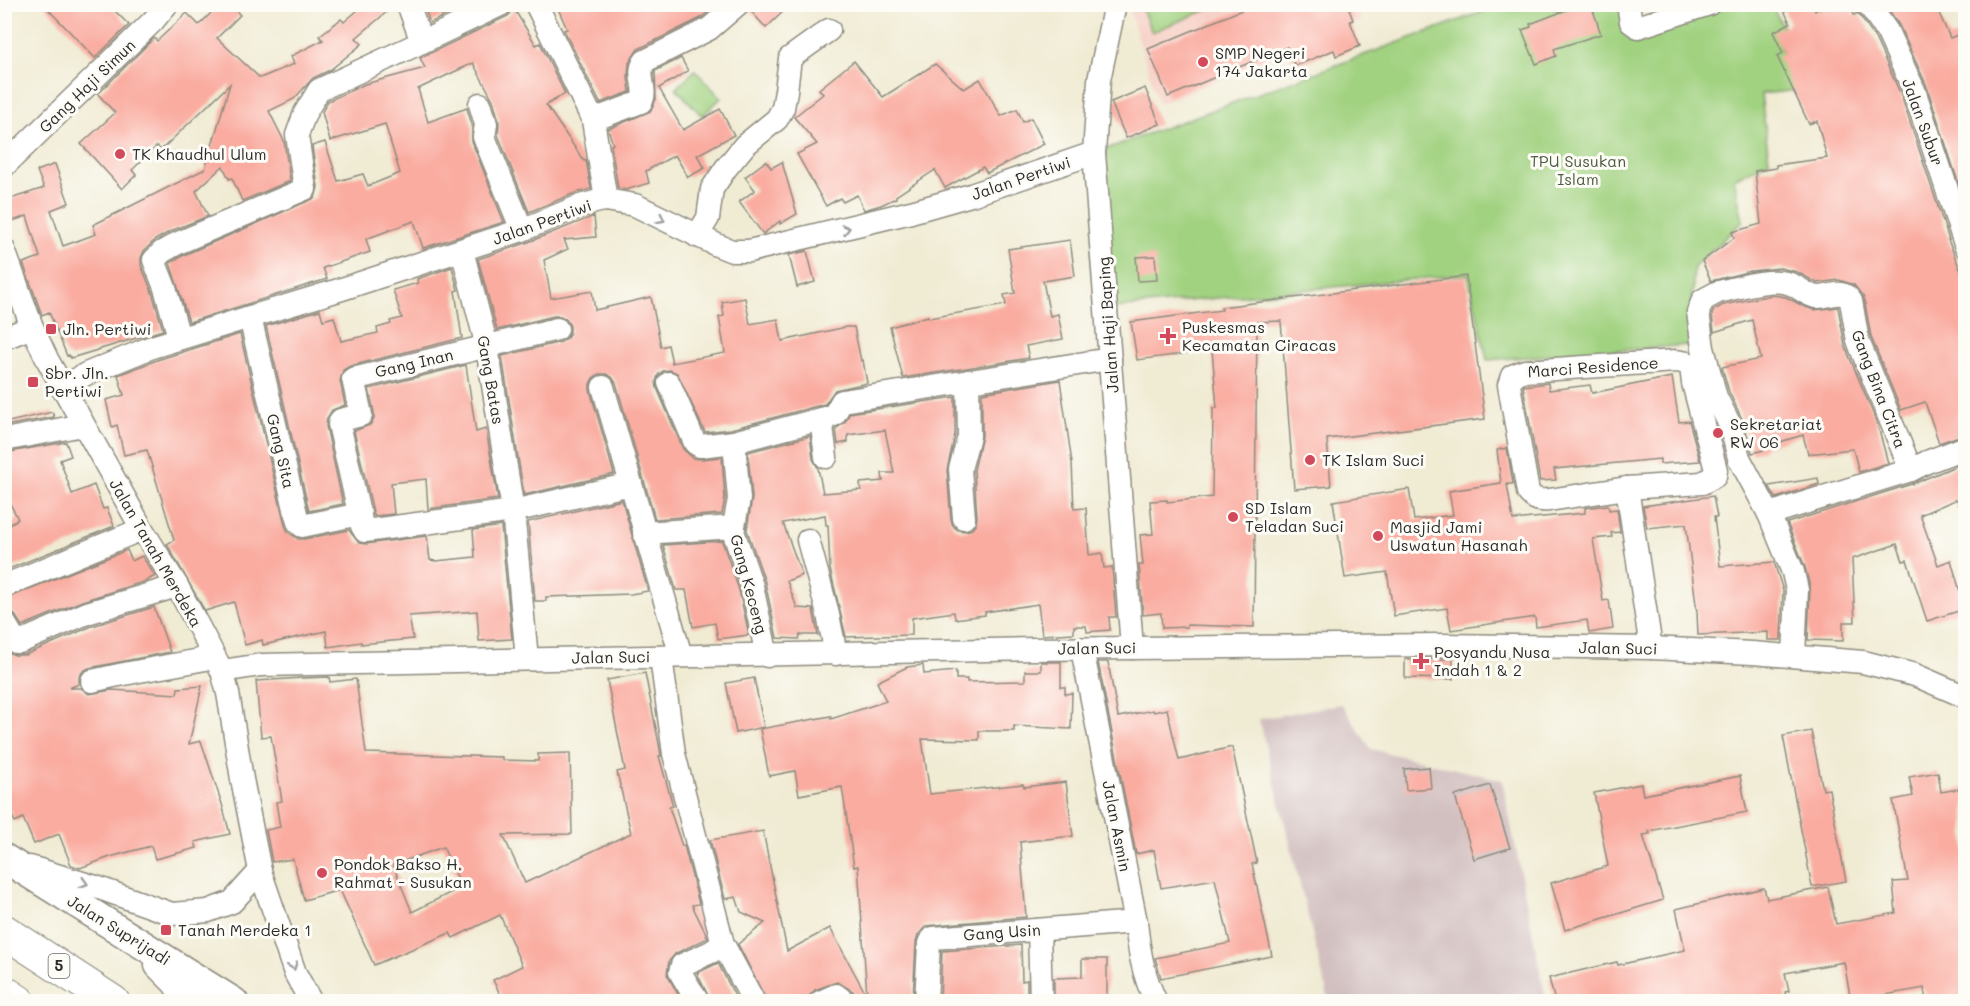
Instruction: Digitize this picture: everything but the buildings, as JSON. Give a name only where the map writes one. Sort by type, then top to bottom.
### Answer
[{"type":"highway","name":"5","points":[[4,931],[113,1002]]},
{"type":"highway","points":[[4,992],[19,1002]]},
{"type":"main road","name":"Jalan Suprijadi","points":[[6,859],[234,1002]]},
{"type":"main road","points":[[132,938],[177,982],[189,1002]]},
{"type":"street","name":"Gang Haji Simun","points":[[4,166],[153,21],[167,4]]},
{"type":"street","points":[[408,4],[422,42]]},
{"type":"street","points":[[179,337],[165,288],[154,260],[162,252],[178,243],[305,189],[297,135],[305,113],[318,90],[502,4]]},
{"type":"street","points":[[536,4],[592,120],[606,200]]},
{"type":"street","points":[[592,120],[641,102],[644,94],[641,70],[645,61],[709,29],[738,4]]},
{"type":"street","name":"Jalan Haji Baping","points":[[1115,4],[1098,80],[1094,153],[1132,648]]},
{"type":"street","points":[[1628,4],[1631,22],[1638,27],[1709,4]]},
{"type":"street","name":"Jalan Subur","points":[[1868,4],[1887,31],[1914,90],[1965,247]]},
{"type":"street","points":[[697,236],[708,218],[712,189],[726,168],[745,145],[777,119],[785,99],[790,58],[829,30]]},
{"type":"street","points":[[480,104],[486,124],[484,137],[522,230]]},
{"type":"street","name":"Jalan Pertiwi","points":[[62,388],[101,366],[179,337],[342,290],[522,230],[580,206],[606,200],[635,205],[732,251],[749,251],[770,248],[971,195],[1094,153]]},
{"type":"street","name":"Jalan Tanah Merdeka","points":[[4,250],[32,327],[62,388],[177,586],[218,664],[228,693],[260,871],[295,973],[311,1002]]},
{"type":"street","name":"Gang Batas","points":[[462,250],[487,347],[513,512],[527,659]]},
{"type":"street","name":"Gang Bina Citra","points":[[1794,656],[1797,590],[1790,564],[1769,514],[1739,458],[1731,427],[1714,419],[1716,397],[1699,330],[1698,312],[1703,300],[1718,292],[1770,282],[1788,283],[1816,297],[1838,293],[1845,295],[1851,301],[1858,341],[1911,470]]},
{"type":"street","name":"Gang Sita","points":[[250,317],[298,522],[302,526],[360,514]]},
{"type":"street","points":[[4,338],[32,327]]},
{"type":"street","points":[[487,347],[557,329]]},
{"type":"street","name":"Gang Inan","points":[[360,514],[339,424],[340,420],[361,415],[353,379],[487,347]]},
{"type":"street","points":[[669,383],[696,445],[734,442],[821,419],[834,415],[842,401],[1110,359]]},
{"type":"street","name":"Marci Residence","points":[[1683,361],[1691,367],[1693,383],[1714,419],[1715,476],[1702,483],[1627,488],[1549,500],[1538,500],[1531,496],[1528,492],[1509,385],[1512,376],[1525,371],[1683,361]]},
{"type":"street","points":[[964,518],[960,470],[969,436],[968,381]]},
{"type":"street","points":[[603,387],[644,533],[671,656],[674,754],[723,944],[754,1002]]},
{"type":"street","points":[[821,419],[826,458]]},
{"type":"street","points":[[4,440],[82,425]]},
{"type":"street","name":"Gang Keceng","points":[[734,442],[739,499],[734,526],[735,537],[757,603],[767,656]]},
{"type":"street","points":[[1769,514],[1911,470],[1965,447]]},
{"type":"street","points":[[360,514],[362,526],[367,531],[513,512],[631,484]]},
{"type":"street","points":[[1627,488],[1651,648]]},
{"type":"street","points":[[644,533],[734,526]]},
{"type":"street","points":[[4,586],[142,529]]},
{"type":"street","points":[[808,540],[836,654]]},
{"type":"street","points":[[4,622],[12,638],[20,642],[87,613],[177,586]]},
{"type":"street","name":"Jalan Suci","points":[[92,681],[139,670],[218,664],[261,666],[671,656],[1440,645],[1651,648],[1863,662],[1915,675],[1965,697]]},
{"type":"street","name":"Jalan Asmin","points":[[1082,649],[1136,922],[1139,955],[1148,986],[1156,1002]]},
{"type":"street","points":[[6,859],[172,914],[208,911],[232,902],[260,871]]},
{"type":"street","name":"Gang Usin","points":[[926,1002],[929,943],[933,938],[1136,922]]},
{"type":"street","points":[[1039,930],[1041,1002]]},
{"type":"street","points":[[698,1002],[680,972],[682,965],[723,944]]},
{"type":"street","points":[[820,1002],[836,995],[845,1002]]},
{"type":"shaded area","name":"SMP Negeri 174 Jakarta","points":[[1128,5],[1354,5],[1361,21],[1159,104]]},
{"type":"shaded area","points":[[1342,704],[1371,749],[1502,780],[1546,1001],[1329,1001],[1259,719]]},
{"type":"green space","points":[[1140,5],[1219,5],[1152,32]]},
{"type":"green space","name":"TPU Susukan Islam","points":[[1525,5],[1622,5],[1626,25],[1699,5],[1771,5],[1790,39],[1780,46],[1798,90],[1761,94],[1769,161],[1734,179],[1743,221],[1694,267],[1689,345],[1487,360],[1468,274],[1115,308],[1098,152],[1490,9]]},
{"type":"green space","points":[[695,70],[721,98],[702,116],[676,88]]},
{"type":"place","name":"SMP Negeri 174 Jakarta","points":[[1203,62]]},
{"type":"place","name":"TK Khaudhul Ulum","points":[[120,154]]},
{"type":"place","name":"Jln. Pertiwi","points":[[51,329]]},
{"type":"place","name":"Puskesmas Kecamatan Ciracas","points":[[1168,336]]},
{"type":"place","name":"Sbr. Jln. Pertiwi","points":[[33,382]]},
{"type":"place","name":"Sekretariat RW 06","points":[[1718,433]]},
{"type":"place","name":"TK Islam Suci","points":[[1310,460]]},
{"type":"place","name":"SD Islam Teladan Suci","points":[[1233,517]]},
{"type":"place","name":"Masjid Jami Uswatun Hasanah","points":[[1378,536]]},
{"type":"place","name":"Posyandu Nusa Indah 1 & 2","points":[[1421,661]]},
{"type":"place","name":"Pondok Bakso H. Rahmat - Susukan","points":[[322,873]]},
{"type":"place","name":"Tanah Merdeka 1","points":[[166,930]]}]
